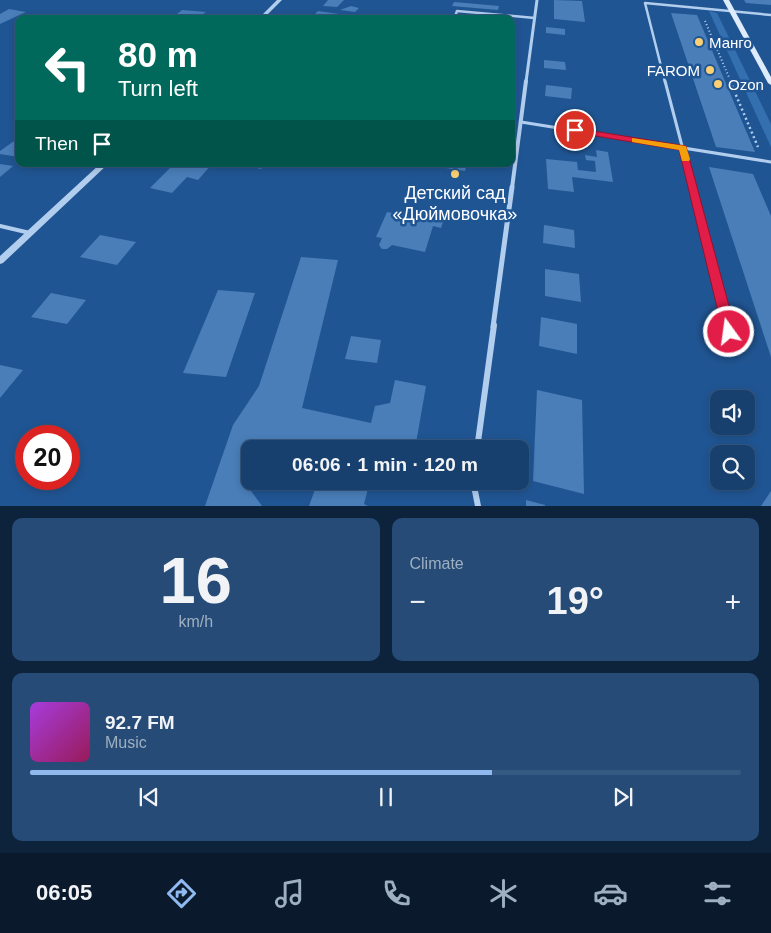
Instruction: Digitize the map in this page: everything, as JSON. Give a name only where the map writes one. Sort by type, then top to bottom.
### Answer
[{"type":"main road","points":[[726,0],[771,83]]},
{"type":"street","points":[[264,15],[280,0]]},
{"type":"street","points":[[515,167],[537,0]]},
{"type":"street","points":[[0,261],[101,167]]},
{"type":"street","points":[[478,440],[515,167]]},
{"type":"street","points":[[475,490],[478,506]]},
{"type":"lane","points":[[734,350],[645,3],[771,15]]},
{"type":"lane","points":[[455,15],[457,10],[505,15]]},
{"type":"lane","points":[[515,16],[534,18]]},
{"type":"lane","points":[[521,122],[771,162]]},
{"type":"lane","points":[[0,226],[30,233]]},
{"type":"path","points":[[705,9],[702,13],[764,161]]},
{"type":"shaded area","points":[[709,11],[717,13],[771,124],[771,147]]},
{"type":"building","points":[[328,0],[344,0],[337,7],[323,6]]},
{"type":"building","points":[[554,0],[582,1],[585,22],[554,19]]},
{"type":"building","points":[[744,0],[771,0],[771,5],[746,3]]},
{"type":"building","points":[[454,2],[499,6],[498,10],[452,6]]},
{"type":"building","points":[[351,6],[359,8],[355,12],[340,10]]},
{"type":"building","points":[[9,9],[26,12],[15,15],[15,17],[0,24],[0,14]]},
{"type":"building","points":[[182,10],[206,12],[202,15],[177,14]]},
{"type":"building","points":[[318,11],[339,14],[338,15],[314,15]]},
{"type":"building","points":[[671,13],[697,15],[755,152],[716,147]]},
{"type":"building","points":[[546,27],[565,29],[565,35],[546,33]]},
{"type":"building","points":[[544,60],[565,62],[566,70],[544,68]]},
{"type":"building","points":[[546,85],[572,88],[571,99],[545,96]]},
{"type":"building","points":[[15,140],[15,156],[0,154],[0,151]]},
{"type":"building","points":[[596,150],[608,152],[613,182],[572,177],[574,192],[548,189],[546,159],[577,162],[578,170],[596,172],[595,161],[586,160],[585,155],[597,157]]},
{"type":"building","points":[[0,164],[13,166],[0,177]]},
{"type":"building","points":[[171,167],[209,167],[198,180],[187,177],[172,193],[150,188]]},
{"type":"building","points":[[439,167],[466,167],[465,171]]},
{"type":"building","points":[[709,167],[753,174],[771,216],[771,357]]},
{"type":"building","points":[[405,211],[444,219],[441,228],[433,226],[425,252],[392,245],[387,249],[382,249],[379,245],[382,238],[376,237],[387,212],[403,215]]},
{"type":"building","points":[[544,225],[574,230],[575,248],[543,243]]},
{"type":"building","points":[[100,235],[136,242],[117,265],[80,257]]},
{"type":"building","points":[[301,257],[338,260],[302,408],[371,423],[375,406],[390,403],[395,380],[426,386],[417,440],[241,440],[241,490],[251,490],[262,506],[205,506],[233,425],[259,386]]},
{"type":"building","points":[[545,269],[579,274],[581,302],[545,296]]},
{"type":"building","points":[[218,290],[255,293],[226,377],[183,373]]},
{"type":"building","points":[[51,293],[86,300],[67,324],[31,317]]},
{"type":"building","points":[[541,317],[577,324],[577,354],[539,346]]},
{"type":"building","points":[[351,336],[381,340],[377,363],[345,359]]},
{"type":"building","points":[[0,365],[23,370],[0,398]]},
{"type":"building","points":[[537,390],[582,400],[584,494],[533,481]]},
{"type":"building","points":[[315,490],[368,490],[364,504],[368,506],[309,506]]},
{"type":"building","points":[[771,491],[771,506],[761,506]]},
{"type":"building","points":[[526,500],[545,505],[545,506],[526,506]]},
{"type":"slow traffic","points":[[635,140],[683,148],[685,159]]},
{"type":"place","name":"Манго","points":[[699,42]]},
{"type":"place","name":"FAROM","points":[[710,70]]},
{"type":"place","name":"Ozon","points":[[718,84]]},
{"type":"place","name":"Детский сад «Дюймовочка»","points":[[455,174]]},
{"type":"route","points":[[575,130],[683,148],[729,332]]}]
